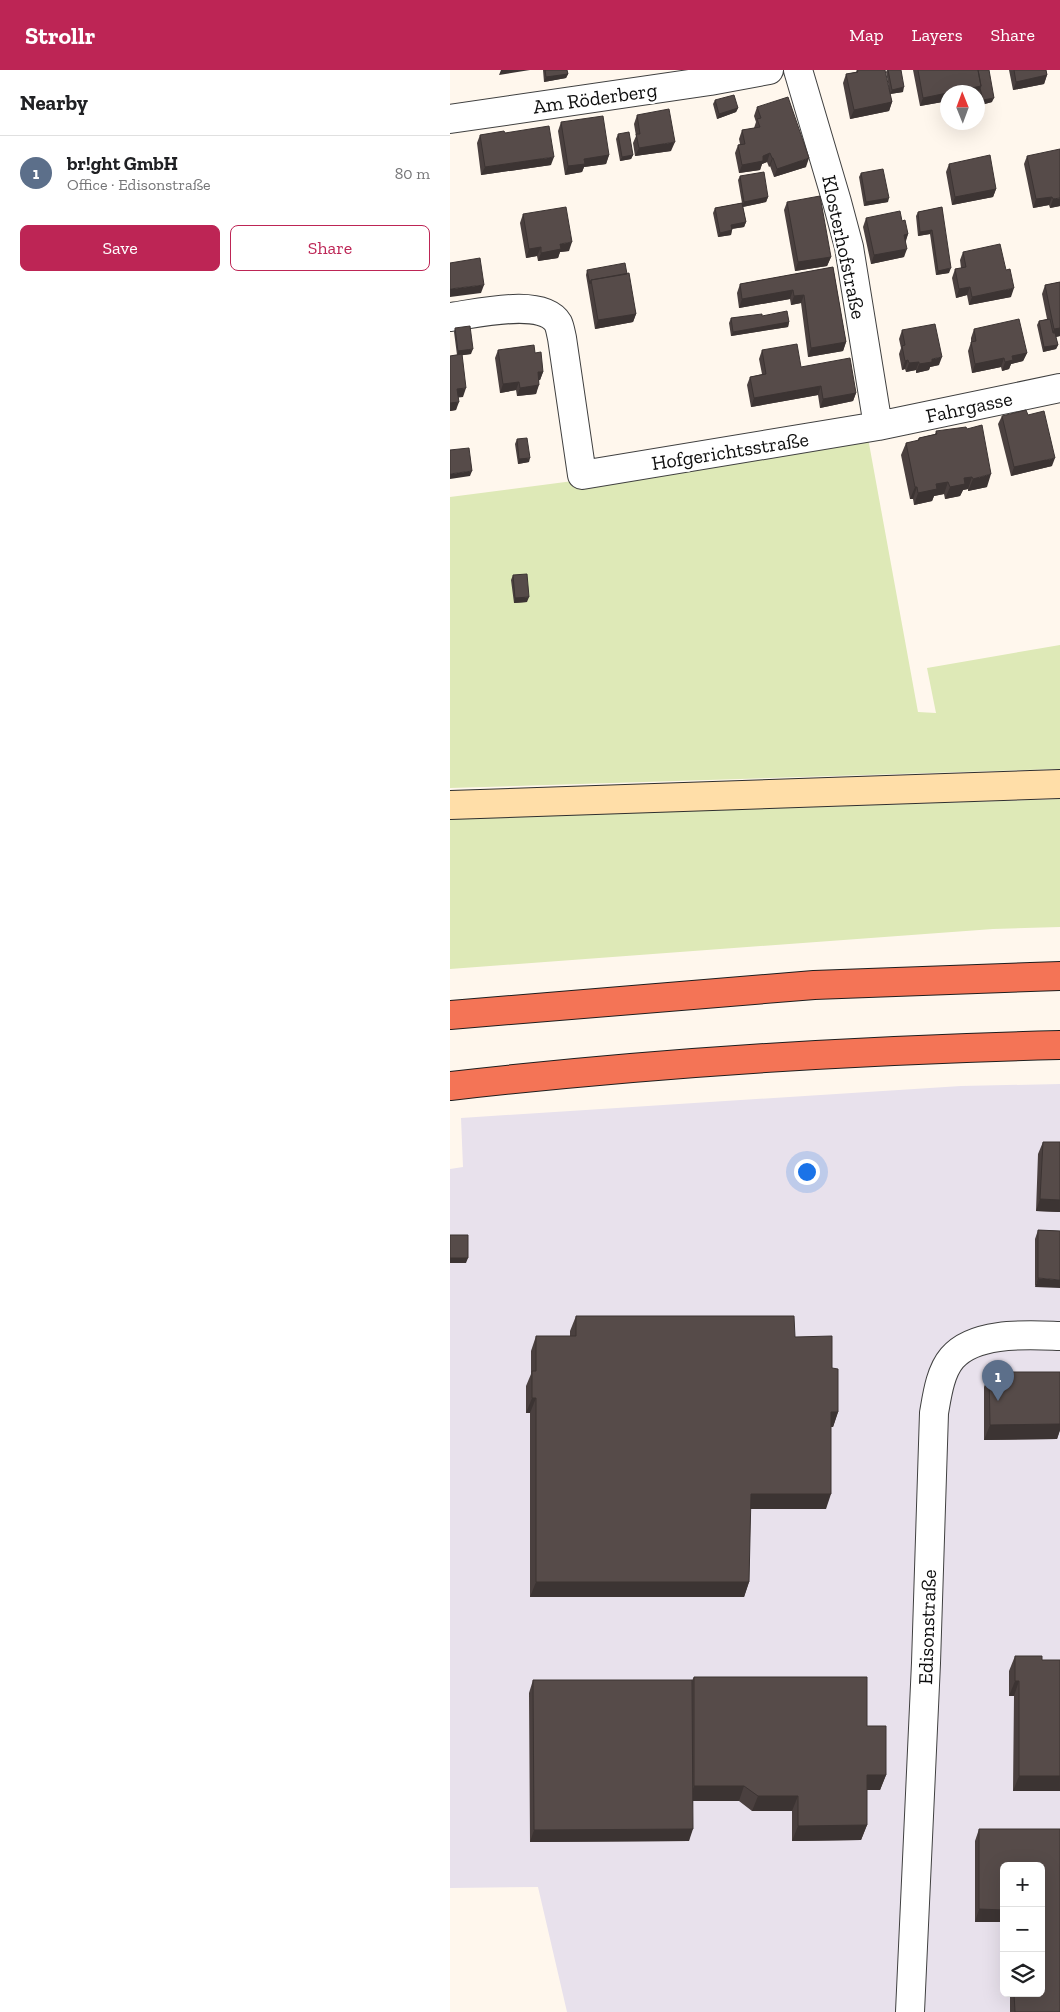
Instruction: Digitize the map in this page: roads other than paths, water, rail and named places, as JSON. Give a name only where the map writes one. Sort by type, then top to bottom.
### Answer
[{"type":"highway","points":[[450,1015],[814,985],[1060,976]]},
{"type":"highway","points":[[450,1086],[726,1061],[956,1047],[1060,1045]]},
{"type":"main road","points":[[450,805],[1060,784]]},
{"type":"street","name":"Am Röderberg","points":[[450,119],[710,81],[768,70]]},
{"type":"street","name":"Klosterhofstraße","points":[[798,70],[838,202],[849,247],[878,426]]},
{"type":"street","name":"Hofgerichtsstraße","points":[[450,317],[524,308],[538,310],[549,315],[558,323],[562,338],[582,475],[878,426]]},
{"type":"street","name":"Fahrgasse","points":[[878,426],[1060,388]]},
{"type":"street","name":"Edisonstraße","points":[[910,2012],[926,1663],[934,1413],[938,1393],[951,1359],[972,1343],[999,1337],[1060,1336]]},
{"type":"place","name":"br!ght GmbH","points":[[998,1401]]}]
